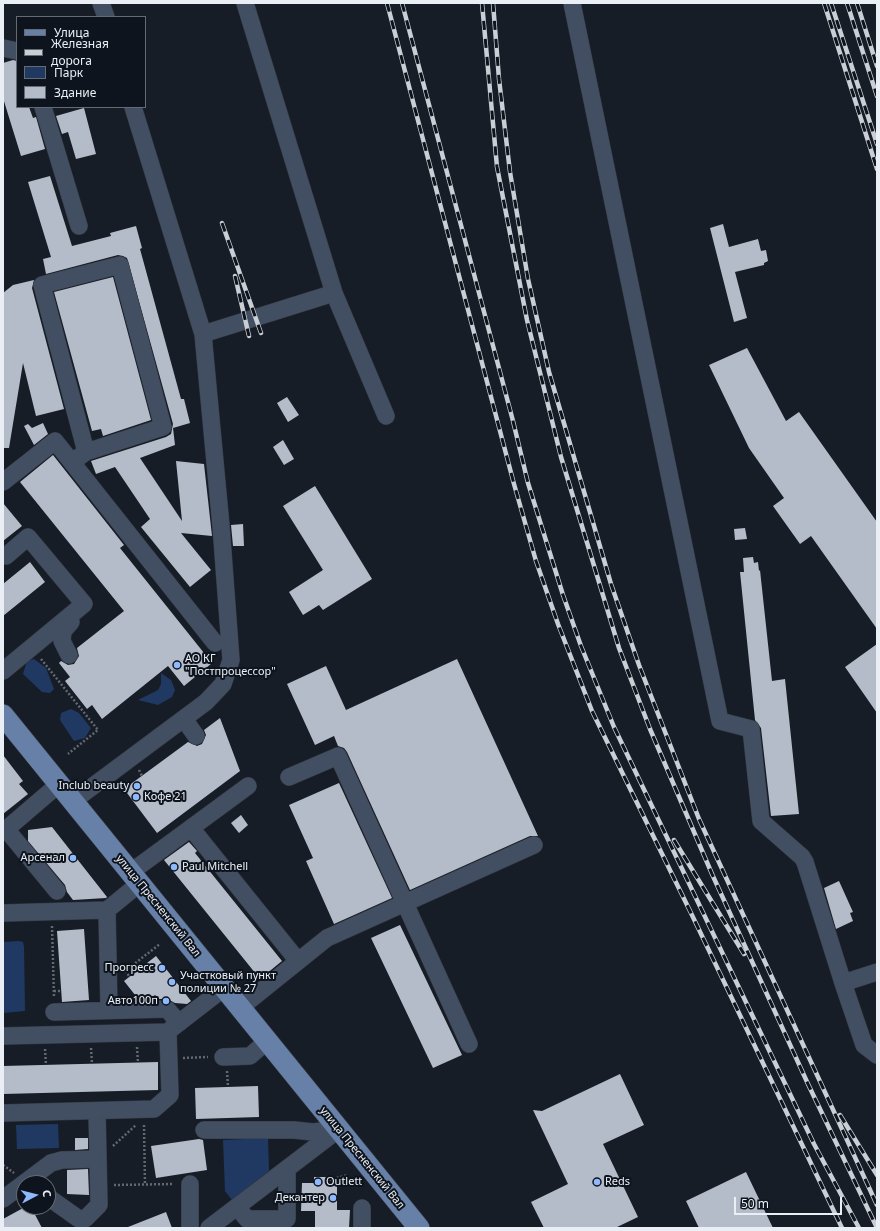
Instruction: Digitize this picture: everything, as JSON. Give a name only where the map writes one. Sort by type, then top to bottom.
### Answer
[{"type":"main road","name":"улица Пресненский Вал","points":[[3,715],[419,1228]]},
{"type":"lane","points":[[101,3],[106,16]]},
{"type":"lane","points":[[245,3],[334,293],[386,416]]},
{"type":"lane","points":[[572,3],[720,721],[751,729],[761,821],[805,862],[864,1044],[877,1055]]},
{"type":"lane","points":[[3,48],[16,50]]},
{"type":"lane","points":[[43,108],[79,226]]},
{"type":"lane","points":[[73,801],[217,693],[228,673],[231,660],[222,533],[203,334],[133,108]]},
{"type":"lane","points":[[72,462],[86,452],[163,428],[120,265],[42,285],[86,452]]},
{"type":"lane","points":[[203,334],[334,293]]},
{"type":"lane","points":[[3,482],[54,441],[215,643]]},
{"type":"lane","points":[[3,671],[84,604],[28,537],[6,556]]},
{"type":"lane","points":[[67,618],[70,622],[63,631],[62,641],[69,655]]},
{"type":"lane","points":[[184,719],[196,736]]},
{"type":"lane","points":[[289,777],[338,756],[469,1044]]},
{"type":"lane","points":[[57,891],[5,831],[59,784]]},
{"type":"lane","points":[[109,1010],[106,910],[135,878],[191,828],[248,786]]},
{"type":"lane","points":[[191,828],[298,961]]},
{"type":"lane","points":[[240,1008],[327,938],[534,845]]},
{"type":"lane","points":[[3,912],[106,910]]},
{"type":"lane","points":[[843,983],[877,972]]},
{"type":"lane","points":[[3,1036],[173,1028],[224,988]]},
{"type":"lane","points":[[3,1113],[97,1111],[149,1114],[170,1095],[169,1058],[173,1028],[168,1009],[54,1012]]},
{"type":"lane","points":[[223,1057],[250,1056],[267,1042]]},
{"type":"lane","points":[[56,1203],[85,1224],[99,1205],[97,1111]]},
{"type":"lane","points":[[204,1130],[294,1130],[313,1132],[339,1130]]},
{"type":"lane","points":[[209,1228],[339,1130]]},
{"type":"lane","points":[[36,1175],[51,1163],[62,1160],[98,1159]]},
{"type":"lane","points":[[237,1207],[247,1219],[286,1219],[286,1169]]},
{"type":"lane","points":[[190,1184],[190,1228]]},
{"type":"lane","points":[[3,1199],[16,1190]]},
{"type":"lane","points":[[362,1208],[362,1228]]},
{"type":"path","points":[[32,647],[98,730],[68,754]]},
{"type":"path","points":[[52,911],[54,1012]]},
{"type":"path","points":[[53,942],[58,942]]},
{"type":"path","points":[[125,971],[160,944]]},
{"type":"path","points":[[108,967],[125,971],[130,977]]},
{"type":"path","points":[[54,991],[61,990]]},
{"type":"path","points":[[137,1042],[138,1063]]},
{"type":"path","points":[[91,1043],[92,1064]]},
{"type":"path","points":[[45,1044],[46,1065]]},
{"type":"path","points":[[169,1058],[223,1057]]},
{"type":"path","points":[[98,1159],[149,1114]]},
{"type":"path","points":[[145,1185],[149,1114]]},
{"type":"path","points":[[329,1180],[348,1175]]},
{"type":"path","points":[[99,1186],[190,1184]]},
{"type":"green space","points":[[34,659],[46,668],[54,689],[50,693],[42,692],[23,674],[27,661]]},
{"type":"green space","points":[[161,673],[171,680],[175,690],[172,697],[158,705],[138,700],[158,690],[161,684]]},
{"type":"green space","points":[[71,709],[79,713],[91,728],[85,738],[74,741],[60,720],[61,713]]},
{"type":"green space","points":[[3,942],[23,942],[24,947],[25,1011],[3,1013]]},
{"type":"green space","points":[[58,1124],[59,1148],[17,1149],[16,1125]]},
{"type":"green space","points":[[268,1138],[269,1171],[232,1200],[225,1191],[223,1140]]},
{"type":"building","points":[[13,60],[16,61],[16,108],[29,108],[33,118],[36,117],[45,149],[21,156],[3,98],[3,63]]},
{"type":"building","points":[[84,108],[96,154],[76,159],[68,132],[62,134],[56,116]]},
{"type":"building","points":[[50,176],[72,246],[111,236],[110,233],[136,226],[142,248],[140,249],[181,399],[184,399],[190,423],[173,428],[175,445],[140,458],[182,521],[176,461],[204,464],[212,536],[181,533],[211,570],[190,587],[141,527],[150,519],[115,467],[96,474],[91,461],[166,437],[171,434],[173,424],[127,258],[118,255],[46,274],[43,259],[51,257],[28,182]]},
{"type":"building","points":[[723,224],[729,247],[758,239],[761,251],[766,250],[768,261],[764,263],[764,265],[735,272],[747,318],[734,322],[710,228]]},
{"type":"building","points":[[113,277],[151,420],[103,436],[101,429],[92,431],[54,292]]},
{"type":"building","points":[[34,280],[32,288],[64,409],[36,416],[23,363],[9,448],[3,448],[3,293],[13,285]]},
{"type":"building","points":[[747,348],[786,421],[799,412],[877,522],[877,629],[811,536],[800,544],[773,506],[784,498],[749,448],[709,365]]},
{"type":"building","points":[[287,397],[299,415],[288,422],[277,403]]},
{"type":"building","points":[[43,423],[48,434],[34,445],[24,426],[28,424],[32,428]]},
{"type":"building","points":[[283,440],[294,459],[284,465],[273,447]]},
{"type":"building","points":[[53,455],[124,545],[120,548],[212,663],[184,686],[168,666],[102,719],[92,705],[87,709],[65,681],[70,677],[59,663],[61,661],[68,665],[74,664],[79,656],[77,648],[124,611],[20,482]]},
{"type":"building","points":[[315,486],[372,579],[323,610],[319,605],[303,615],[289,592],[323,570],[283,506]]},
{"type":"building","points":[[3,503],[22,526],[3,541]]},
{"type":"building","points":[[243,524],[244,546],[233,546],[231,525]]},
{"type":"building","points":[[745,528],[747,539],[735,540],[734,529]]},
{"type":"building","points":[[753,557],[754,563],[758,562],[759,571],[760,570],[772,681],[785,679],[799,814],[771,816],[761,728],[755,720],[740,572],[744,572],[743,558]]},
{"type":"building","points":[[30,562],[45,582],[3,616],[3,584]]},
{"type":"building","points":[[877,644],[877,713],[845,667]]},
{"type":"building","points":[[457,659],[538,836],[530,836],[410,890],[347,752],[344,748],[338,746],[334,736],[315,745],[287,684],[326,666],[346,710]]},
{"type":"building","points":[[220,718],[240,771],[157,833],[124,789],[188,742],[197,746],[202,744],[206,735],[204,730]]},
{"type":"building","points":[[3,755],[23,781],[19,784],[28,794],[3,814]]},
{"type":"building","points":[[339,783],[392,898],[334,924],[306,861],[313,858],[289,805]]},
{"type":"building","points":[[241,815],[248,825],[239,833],[231,823]]},
{"type":"building","points":[[52,827],[107,897],[106,898],[73,900],[67,892],[65,885],[28,841],[28,830]]},
{"type":"building","points":[[189,842],[197,851],[195,853],[282,961],[260,979],[164,860]]},
{"type":"building","points":[[839,881],[853,912],[850,913],[853,921],[836,929],[824,888]]},
{"type":"building","points":[[400,925],[462,1055],[433,1068],[371,938]]},
{"type":"building","points":[[84,929],[89,1000],[62,1002],[57,931]]},
{"type":"building","points":[[156,956],[191,1001],[187,1004],[175,1003],[167,999],[159,999],[155,995],[149,999],[139,1000],[124,981]]},
{"type":"building","points":[[158,1062],[158,1090],[3,1094],[3,1066]]},
{"type":"building","points":[[620,1074],[644,1125],[603,1144],[638,1217],[615,1228],[544,1228],[531,1202],[568,1184],[533,1110],[542,1111]]},
{"type":"building","points":[[258,1086],[259,1117],[196,1119],[195,1088]]},
{"type":"building","points":[[75,1138],[88,1138],[88,1149],[75,1150]]},
{"type":"building","points":[[199,1139],[203,1140],[207,1170],[156,1178],[151,1146]]},
{"type":"building","points":[[88,1169],[89,1195],[67,1194],[67,1170]]},
{"type":"building","points":[[746,1172],[773,1228],[699,1228],[686,1201]]},
{"type":"building","points":[[314,1177],[329,1177],[329,1183],[337,1183],[337,1210],[350,1210],[349,1228],[315,1228],[315,1211],[301,1211],[302,1183],[314,1183]]},
{"type":"building","points":[[16,1212],[16,1215],[35,1215],[42,1228],[3,1228],[3,1219]]},
{"type":"building","points":[[166,1212],[172,1228],[128,1228],[128,1227]]},
{"type":"railway","points":[[387,3],[514,484],[536,561],[558,624],[592,711],[842,1228]]},
{"type":"railway","points":[[402,3],[513,421],[528,483],[563,595],[581,646],[614,727],[814,1144],[859,1228]]},
{"type":"railway","points":[[482,3],[497,167],[527,320],[561,457],[619,648],[650,729],[712,874],[808,1084],[877,1228]]},
{"type":"railway","points":[[493,3],[499,79],[510,172],[528,279],[549,372],[611,584],[639,665],[699,819],[877,1205]]},
{"type":"railway","points":[[824,3],[877,169]]},
{"type":"railway","points":[[831,3],[877,144]]},
{"type":"railway","points":[[847,3],[877,96]]},
{"type":"railway","points":[[857,3],[877,66]]},
{"type":"railway","points":[[222,223],[261,333]]},
{"type":"railway","points":[[235,276],[249,336]]},
{"type":"railway","points":[[674,840],[744,954]]},
{"type":"railway","points":[[840,1115],[877,1175]]},
{"type":"place","name":"АО КГ \"Постпроцессор\"","points":[[177,665]]},
{"type":"place","name":"Inclub beauty","points":[[137,786]]},
{"type":"place","name":"Кофе 21","points":[[136,797]]},
{"type":"place","name":"Арсенал","points":[[73,858]]},
{"type":"place","name":"Paul Mitchell","points":[[174,867]]},
{"type":"place","name":"Прогресс","points":[[162,968]]},
{"type":"place","name":"Участковый пункт полиции № 27","points":[[172,982]]},
{"type":"place","name":"Авто100п","points":[[166,1001]]},
{"type":"place","name":"Outlett","points":[[318,1182]]},
{"type":"place","name":"Reds","points":[[597,1182]]},
{"type":"place","name":"Декантер","points":[[333,1198]]}]
